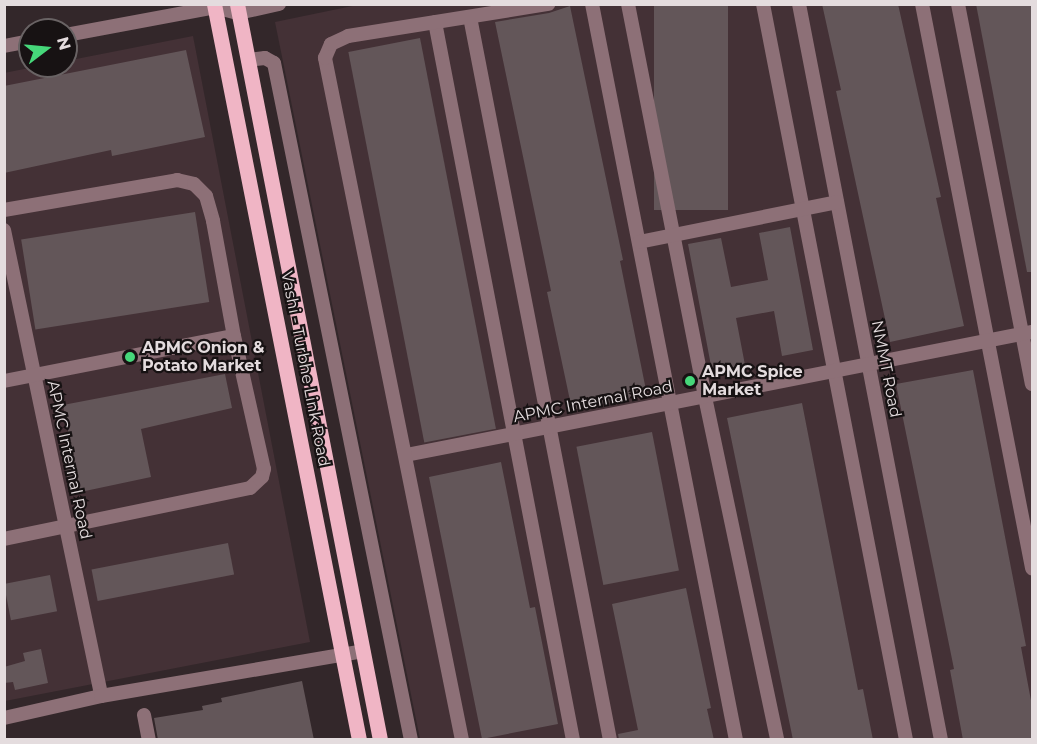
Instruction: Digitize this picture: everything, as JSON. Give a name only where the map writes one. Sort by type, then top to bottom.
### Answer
[{"type":"main road","name":"Vashi - Turbhe Link Road","points":[[216,5],[359,740]]},
{"type":"main road","name":"Vashi - Turbhe Link Road","points":[[238,9],[380,740]]},
{"type":"street","points":[[78,32],[216,5],[238,9],[279,4]]},
{"type":"street","points":[[462,740],[325,58],[331,44],[348,36],[548,4]]},
{"type":"street","points":[[592,4],[736,740]]},
{"type":"street","points":[[628,4],[705,397],[777,740]]},
{"type":"street","points":[[763,4],[906,740]]},
{"type":"street","name":"NMMT Road","points":[[799,4],[941,740]]},
{"type":"street","points":[[922,4],[1032,568]]},
{"type":"street","points":[[958,4],[1028,333],[1032,384]]},
{"type":"street","points":[[470,17],[610,740]]},
{"type":"street","points":[[435,22],[573,740]]},
{"type":"street","points":[[248,60],[265,58],[274,63],[411,740]]},
{"type":"street","points":[[4,210],[177,180],[194,184],[206,196],[213,220],[234,336],[264,469],[257,484],[250,488],[4,538]]},
{"type":"street","points":[[639,242],[837,202]]},
{"type":"street","name":"APMC Internal Road","points":[[4,230],[101,696]]},
{"type":"street","name":"APMC Internal Road","points":[[406,455],[1028,333]]},
{"type":"street","points":[[4,381],[234,336]]},
{"type":"street","points":[[4,718],[101,696],[363,651]]},
{"type":"street","points":[[144,715],[149,740]]},
{"type":"shaded area","name":"APMC Spice Market","points":[[362,4],[1032,5],[1032,739],[420,739],[275,22]]},
{"type":"shaded area","name":"APMC Onion & Potato Market","points":[[193,36],[310,642],[5,701],[4,73],[18,70],[18,78],[78,78],[78,59]]},
{"type":"building","points":[[654,4],[728,4],[728,210],[654,210]]},
{"type":"building","points":[[822,4],[898,4],[941,197],[936,198],[964,326],[890,342],[836,91],[841,90]]},
{"type":"building","points":[[976,4],[1032,4],[1032,272],[1027,272]]},
{"type":"building","points":[[570,6],[623,260],[620,261],[647,395],[572,410],[547,292],[551,291],[495,22],[549,13]]},
{"type":"building","points":[[420,38],[496,429],[424,443],[348,52]]},
{"type":"building","points":[[186,50],[205,137],[112,156],[111,150],[4,173],[4,86],[44,78],[78,78],[78,71]]},
{"type":"building","points":[[195,212],[209,302],[35,329],[21,240]]},
{"type":"building","points":[[790,227],[813,350],[782,356],[774,311],[736,318],[745,365],[712,371],[688,244],[721,238],[731,287],[768,280],[759,233]]},
{"type":"building","points":[[973,370],[1026,646],[1021,647],[1032,706],[1032,740],[963,740],[950,670],[954,669],[896,384]]},
{"type":"building","points":[[225,374],[232,408],[141,429],[151,477],[71,494],[64,463],[74,461],[63,405]]},
{"type":"building","points":[[802,403],[858,690],[863,689],[873,740],[793,740],[727,418]]},
{"type":"building","points":[[652,432],[679,570],[603,585],[576,447]]},
{"type":"building","points":[[501,462],[530,608],[535,607],[558,724],[482,739],[429,477]]},
{"type":"building","points":[[228,543],[234,574],[98,601],[92,570]]},
{"type":"building","points":[[50,575],[57,611],[11,620],[4,584]]},
{"type":"building","points":[[686,588],[711,708],[707,709],[714,740],[619,740],[618,734],[638,730],[612,604]]},
{"type":"building","points":[[41,649],[48,683],[15,690],[13,682],[4,683],[4,667],[25,661],[23,653]]},
{"type":"building","points":[[302,681],[314,740],[158,740],[154,718],[203,710],[202,706],[222,702],[221,698]]},
{"type":"place","name":"APMC Onion & Potato Market","points":[[130,357]]},
{"type":"place","name":"APMC Spice Market","points":[[690,381]]}]
